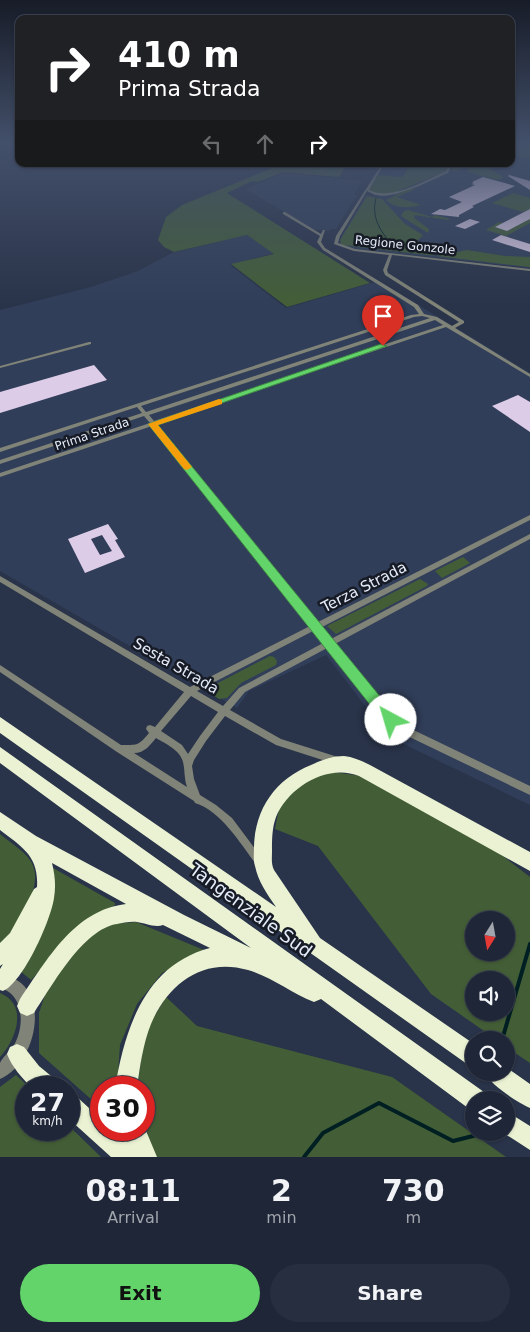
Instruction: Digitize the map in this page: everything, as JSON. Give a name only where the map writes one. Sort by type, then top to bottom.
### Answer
[{"type":"highway","name":"Tangenziale Sud","points":[[0,724],[318,950],[465,1051]]},
{"type":"highway","name":"Tangenziale Sud","points":[[0,754],[465,1092]]},
{"type":"highway","points":[[318,950],[280,898],[264,868],[262,844],[264,826],[274,800],[300,777],[330,765],[344,763],[376,776],[530,862]]},
{"type":"highway","points":[[0,820],[30,842],[177,922],[267,966],[362,1018]]},
{"type":"highway","points":[[1,981],[20,957],[39,919],[45,901],[46,884],[43,861],[30,842]]},
{"type":"highway","points":[[0,956],[17,940],[46,884]]},
{"type":"highway","points":[[27,1006],[67,950],[85,930],[97,922],[124,912],[155,916],[177,922]]},
{"type":"highway","points":[[128,1076],[134,1045],[146,1011],[166,983],[180,971],[212,956],[232,957],[267,966]]},
{"type":"highway","points":[[17,1054],[35,1076]]},
{"type":"highway","points":[[508,1081],[530,1097]]},
{"type":"highway","points":[[80,1115],[128,1157]]},
{"type":"highway","points":[[515,1128],[530,1139]]},
{"type":"highway","points":[[139,1141],[146,1157]]},
{"type":"street","name":"Regione Gonzole","points":[[363,197],[338,236],[336,243],[343,248],[530,270]]},
{"type":"street","points":[[284,213],[323,233],[319,244],[324,249],[416,306],[422,315],[435,318],[530,376]]},
{"type":"street","points":[[391,254],[385,270],[386,274],[462,322],[452,328]]},
{"type":"street","name":"Prima Strada","points":[[0,450],[404,319],[422,315]]},
{"type":"street","name":"Prima Strada","points":[[0,462],[435,318]]},
{"type":"street","name":"Prima Strada","points":[[0,475],[446,325]]},
{"type":"street","points":[[0,367],[89,342]]},
{"type":"street","points":[[138,405],[398,727],[530,792]]},
{"type":"street","name":"Terza Strada","points":[[120,749],[139,749],[146,745],[153,731],[190,691],[530,517]]},
{"type":"street","points":[[188,766],[195,752],[224,710],[234,698],[251,684],[530,536]]},
{"type":"street","name":"Sesta Strada","points":[[0,580],[279,742],[344,763]]},
{"type":"street","points":[[0,668],[229,821],[264,868]]},
{"type":"street","points":[[153,731],[180,749],[187,757],[190,785],[198,800]]},
{"type":"street","points":[[0,1072],[17,1054],[27,1029],[27,1006],[22,994],[14,985],[1,981]]},
{"type":"shaded area","points":[[259,197],[356,197],[336,229],[329,231],[314,230]]},
{"type":"shaded area","points":[[365,197],[530,197],[530,268],[349,248],[339,244],[341,237]]},
{"type":"shaded area","points":[[247,235],[274,253],[230,265],[286,308],[379,281],[530,373],[530,805],[389,737],[326,655],[249,691],[237,708],[0,571],[0,310],[91,287],[138,271],[172,253]]},
{"type":"green space","points":[[202,197],[233,197],[370,283],[287,307],[231,264],[274,254],[247,235],[174,252],[164,247],[158,240],[166,217],[182,205]]},
{"type":"green space","points":[[366,197],[382,199],[405,224],[423,235],[413,246],[416,250],[436,256],[342,245],[340,241]]},
{"type":"green space","points":[[397,197],[421,205],[402,207],[393,205],[386,200]]},
{"type":"green space","points":[[505,197],[527,197],[530,198],[530,209],[523,212],[492,203]]},
{"type":"green space","points":[[408,210],[432,217],[435,215],[450,219],[448,220],[415,215],[414,218],[429,229],[428,233],[401,216],[404,211]]},
{"type":"green space","points":[[530,217],[530,223],[506,236],[486,230],[499,222],[514,226],[519,220],[525,222]]},
{"type":"green space","points":[[467,250],[505,256],[530,257],[530,267],[436,256]]},
{"type":"green space","points":[[463,557],[470,563],[442,578],[435,571]]},
{"type":"green space","points":[[420,579],[428,584],[427,586],[336,634],[327,626]]},
{"type":"green space","points":[[270,656],[274,657],[277,661],[276,665],[241,683],[227,698],[219,699],[213,695],[213,688],[216,684]]},
{"type":"green space","points":[[333,772],[361,776],[499,853],[530,877],[530,1063],[515,1053],[515,1031],[484,1031],[470,1021],[515,1021],[515,971],[465,971],[465,1018],[431,994],[318,846],[275,829],[281,798],[307,778]]},
{"type":"green space","points":[[0,834],[20,849],[30,860],[34,870],[35,882],[27,906],[0,948]]},
{"type":"green space","points":[[53,868],[115,903],[115,905],[89,918],[31,980],[19,970]]},
{"type":"green space","points":[[136,922],[204,950],[162,973],[137,1004],[120,1045],[118,1076],[90,1076],[90,1098],[80,1089],[80,1076],[65,1076],[39,1053],[39,1013],[50,980],[73,949],[102,925]]},
{"type":"green space","points":[[0,993],[9,998],[14,1006],[17,1014],[17,1023],[11,1042],[0,1057]]},
{"type":"green space","points":[[166,997],[197,1026],[392,1077],[465,1128],[465,1141],[483,1141],[506,1157],[153,1157],[149,1141],[155,1141],[155,1076],[139,1076],[145,1032]]},
{"type":"green space","points":[[16,1075],[17,1076],[15,1076],[15,1141],[80,1141],[80,1137],[101,1157],[0,1157],[0,1087]]},
{"type":"building","points":[[449,197],[491,197],[472,206],[474,207],[459,215],[459,217],[431,214],[462,202]]},
{"type":"building","points":[[530,209],[530,219],[507,231],[495,227]]},
{"type":"building","points":[[470,219],[480,222],[465,229],[455,226]]},
{"type":"building","points":[[501,235],[530,244],[530,252],[492,240]]},
{"type":"building","points":[[94,365],[107,380],[0,413],[0,392]]},
{"type":"building","points":[[518,395],[530,402],[530,432],[492,406]]},
{"type":"building","points":[[108,524],[118,539],[115,540],[125,557],[85,573],[68,539]],"holes":[[[102,535],[112,551],[100,555],[91,539]]]},
{"type":"waterway","points":[[376,198],[375,214],[380,228],[400,252]]},
{"type":"waterway","points":[[505,1031],[530,944]]},
{"type":"waterway","points":[[304,1157],[323,1133],[379,1103],[453,1141],[465,1138]]},
{"type":"slow traffic","points":[[187,467],[152,424],[219,402]]},
{"type":"route","points":[[383,346],[152,424],[391,720]]}]
